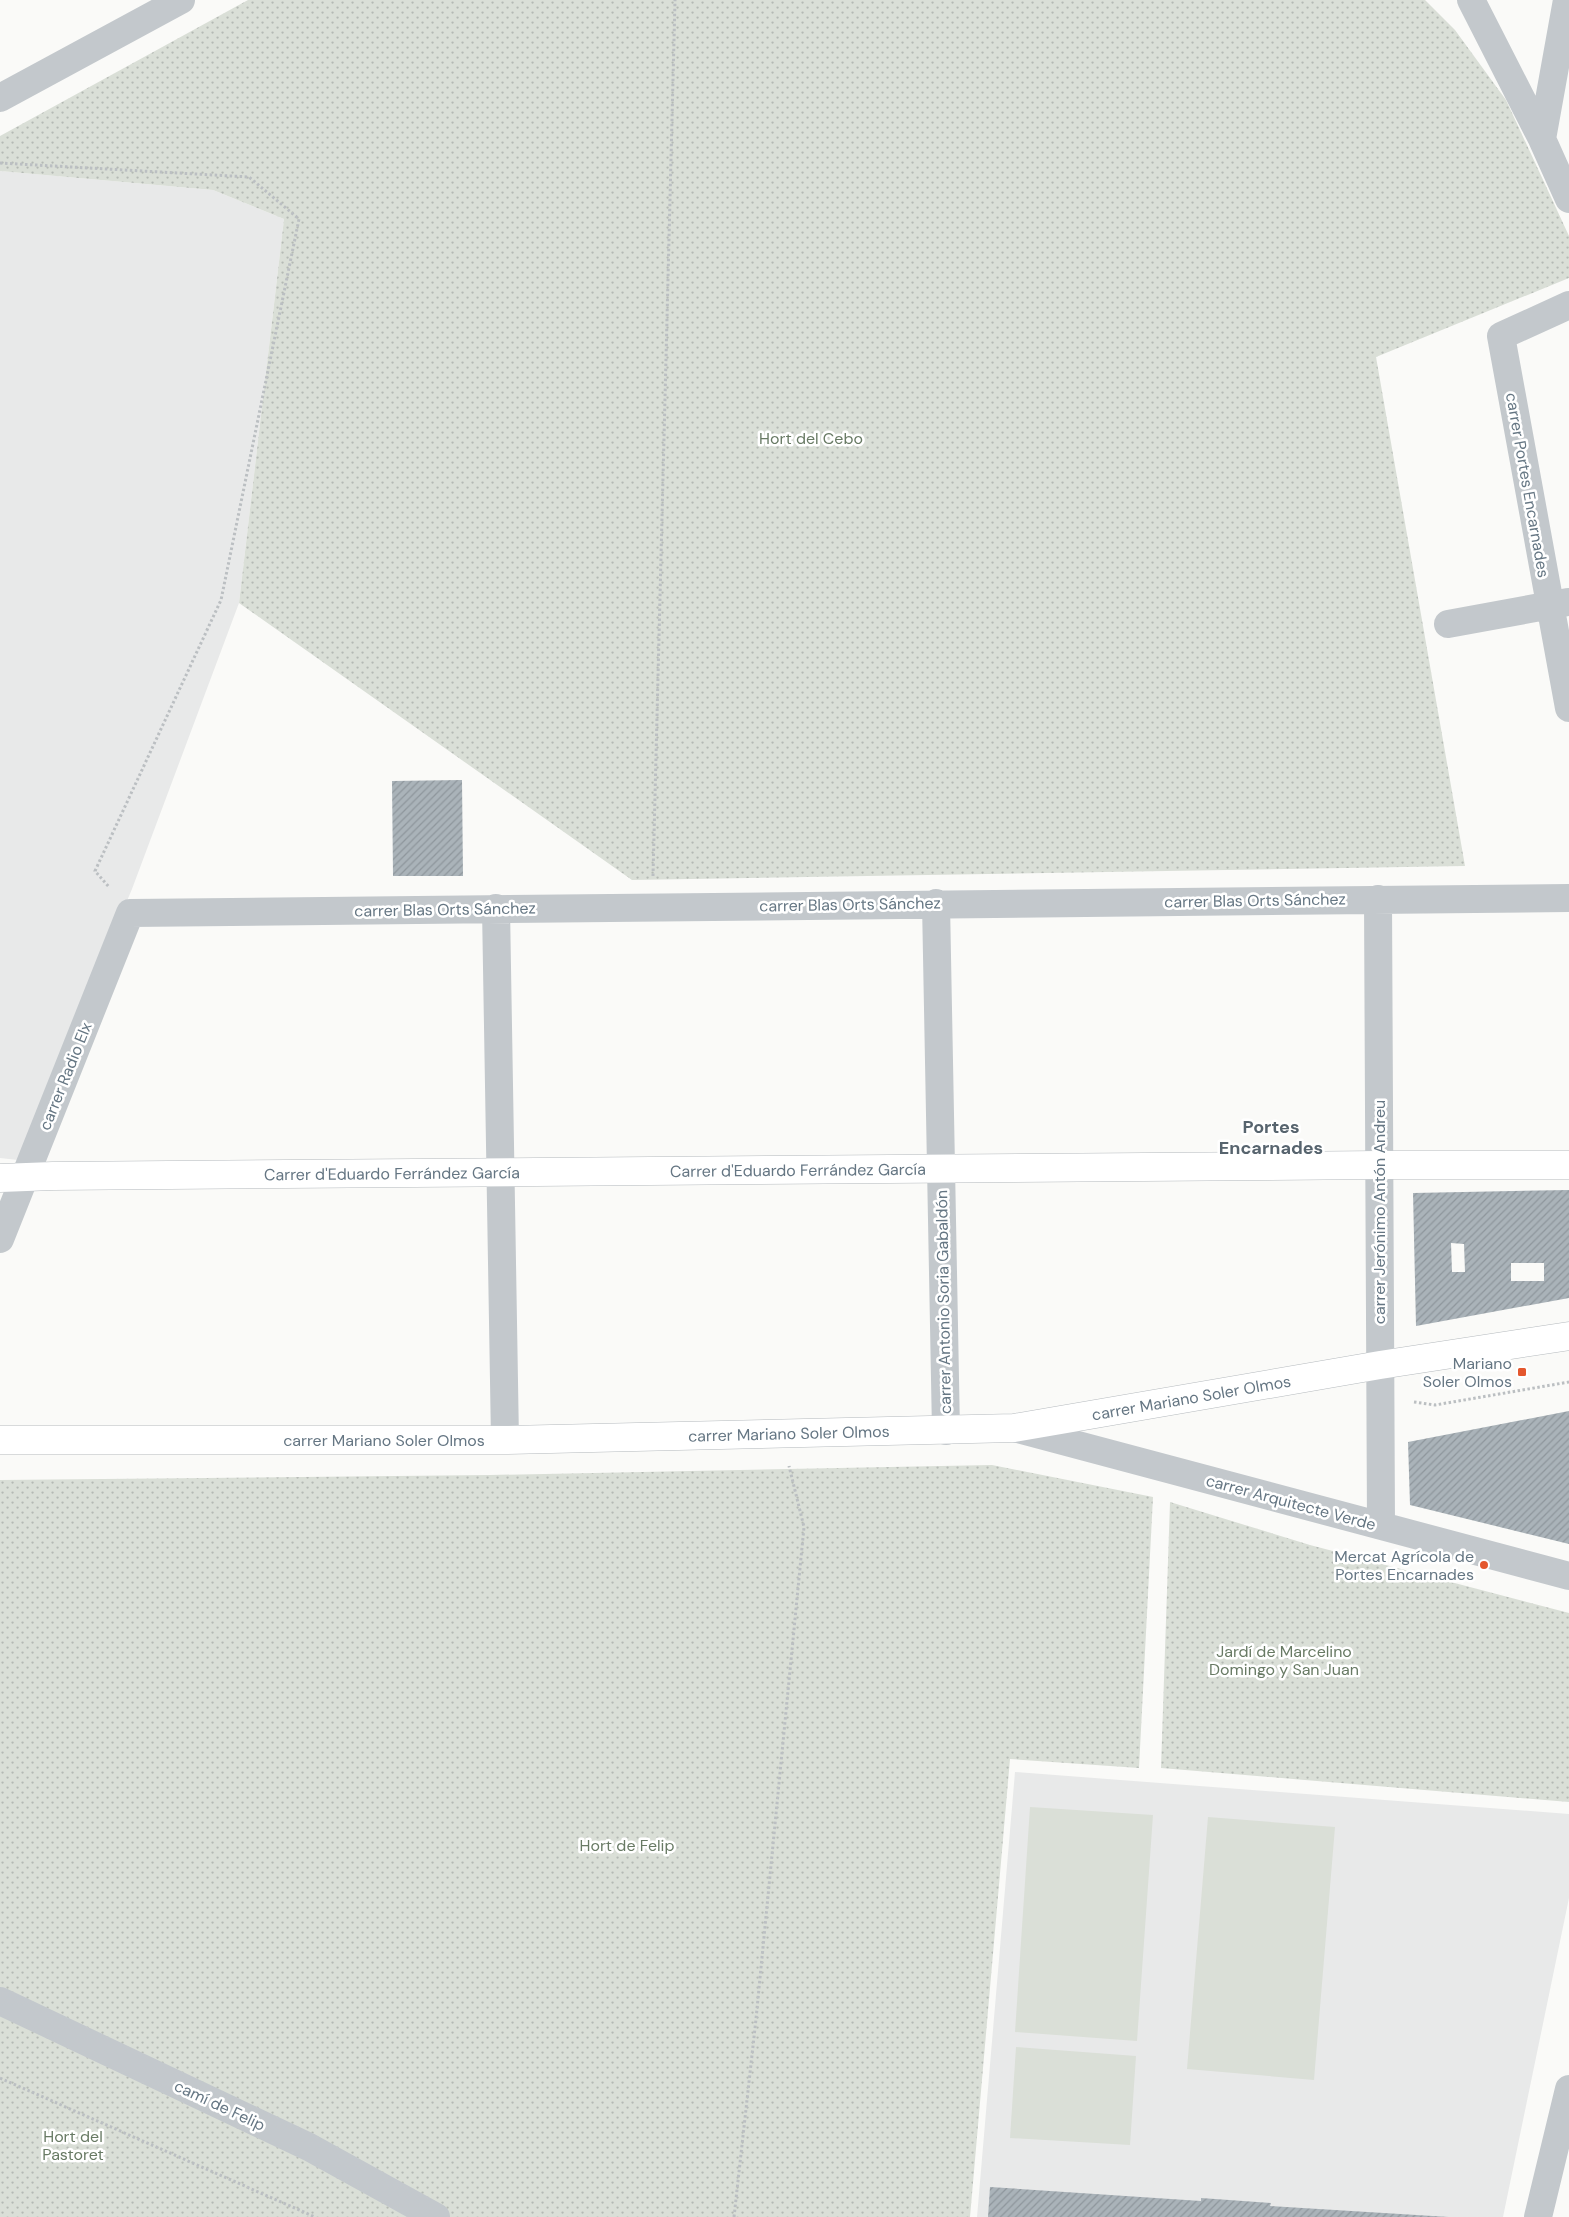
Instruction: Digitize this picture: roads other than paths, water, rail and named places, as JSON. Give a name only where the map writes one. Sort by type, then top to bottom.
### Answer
[{"type":"main road","name":"Carrer d'Eduardo Ferrández García","points":[[8,1177],[1569,1165]]},
{"type":"main road","name":"carrer Mariano Soler Olmos","points":[[0,1440],[504,1440],[781,1435],[1014,1428],[1380,1365],[1569,1336]]},
{"type":"street","points":[[1471,0],[1542,139],[1569,199]]},
{"type":"street","points":[[1542,139],[1567,0]]},
{"type":"street","points":[[0,98],[176,1]]},
{"type":"street","name":"carrer Portes Encarnades","points":[[1569,305],[1501,336],[1560,603],[1569,708]]},
{"type":"street","points":[[1448,624],[1560,603]]},
{"type":"street","name":"carrer Blas Orts Sánchez","points":[[130,913],[936,903],[1569,898]]},
{"type":"street","name":"carrer Jerónimo Antón Andreu","points":[[1378,899],[1381,1525]]},
{"type":"street","name":"carrer Antonio Soria Gabaldón","points":[[936,903],[946,1431]]},
{"type":"street","points":[[496,908],[504,1440]]},
{"type":"street","name":"carrer Radio Elx","points":[[0,1239],[8,1177],[130,913]]},
{"type":"street","name":"carrer Arquitecte Verde","points":[[1014,1428],[1569,1576]]},
{"type":"street","name":"camí de Felip","points":[[0,2001],[309,2146],[436,2217]]},
{"type":"street","points":[[1538,2217],[1562,2140],[1569,2089]]},
{"type":"place","name":"Mariano Soler Olmos","points":[[1522,1372]]},
{"type":"place","name":"Mercat Agrícola de Portes Encarnades","points":[[1484,1565]]},
{"type":"district","name":"Portes Encarnades","points":[[1271,1137]]},
{"type":"park label","name":"Hort del Cebo","points":[[811,438]]},
{"type":"park label","name":"Jardí de Marcelino Domingo y San Juan","points":[[1284,1660]]},
{"type":"park label","name":"Hort de Felip","points":[[627,1845]]},
{"type":"park label","name":"Hort del Pastoret","points":[[73,2145]]}]
